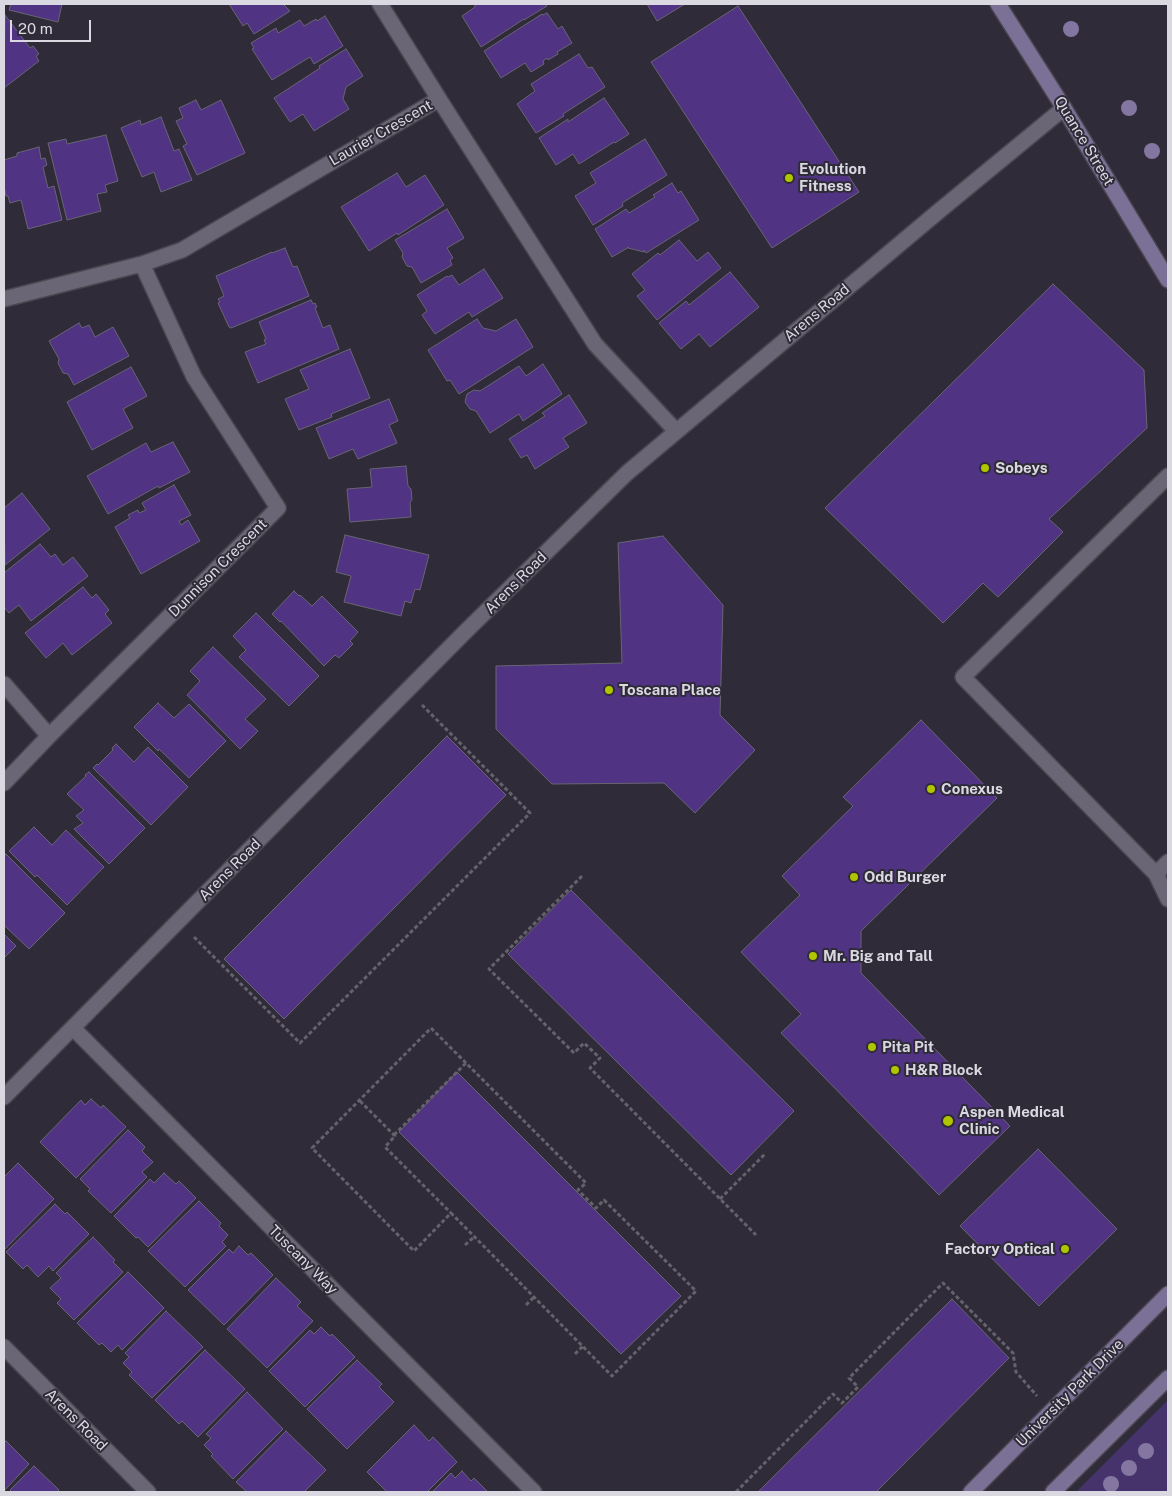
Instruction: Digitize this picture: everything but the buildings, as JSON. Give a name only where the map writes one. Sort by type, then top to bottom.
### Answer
[{"type":"street","points":[[380,4],[439,99]]},
{"type":"street","name":"Quance Street","points":[[998,4],[1064,108],[1168,280]]},
{"type":"street","name":"Laurier Crescent","points":[[4,299],[142,264],[182,250],[439,99],[595,344],[676,431]]},
{"type":"street","name":"Arens Road","points":[[4,1097],[407,691],[627,473],[1064,108]]},
{"type":"street","name":"Dunnison Crescent","points":[[4,783],[48,736],[278,508],[194,377],[142,264]]},
{"type":"street","points":[[1168,476],[963,677],[1156,874],[1168,899]]},
{"type":"street","points":[[4,684],[48,736]]},
{"type":"street","points":[[1156,874],[1168,862]]},
{"type":"street","name":"Tuscany Way","points":[[73,1028],[534,1492]]},
{"type":"street","name":"University Park Drive","points":[[971,1492],[1168,1294]]},
{"type":"street","name":"Arens Road","points":[[4,1347],[148,1492]]},
{"type":"street","points":[[1053,1492],[1168,1378]]},
{"type":"path","points":[[179,922],[300,1043],[530,813],[407,691]]},
{"type":"path","points":[[582,876],[489,969],[574,1053],[584,1043],[600,1058],[590,1068],[756,1234]]},
{"type":"path","points":[[451,1213],[414,1251],[312,1148],[431,1028],[466,1063],[586,1183],[578,1190],[596,1208],[604,1200],[696,1291],[612,1376],[583,1346],[474,1237],[451,1213],[385,1147],[394,1135],[466,1063]]},
{"type":"path","points":[[360,1100],[394,1135]]},
{"type":"path","points":[[720,1199],[766,1153]]},
{"type":"path","points":[[465,1246],[474,1237]]},
{"type":"path","points":[[736,1492],[833,1394],[842,1403],[858,1387],[850,1378],[943,1283],[1014,1353],[1016,1372],[1052,1411]]},
{"type":"path","points":[[526,1305],[534,1297]]},
{"type":"path","points":[[575,1354],[583,1346]]},
{"type":"shaded area","points":[[1168,1400],[1168,1492],[1076,1492]]},
{"type":"place","name":"Evolution Fitness","points":[[789,178]]},
{"type":"place","name":"Sobeys","points":[[985,468]]},
{"type":"place","name":"Toscana Place","points":[[609,690]]},
{"type":"place","name":"Conexus","points":[[931,789]]},
{"type":"place","name":"Odd Burger","points":[[854,877]]},
{"type":"place","name":"Mr. Big and Tall","points":[[813,956]]},
{"type":"place","name":"Pita Pit","points":[[872,1047]]},
{"type":"place","name":"H&R Block","points":[[895,1070]]},
{"type":"place","name":"Aspen Medical Clinic","points":[[948,1121]]},
{"type":"place","name":"Factory Optical","points":[[1065,1249]]}]
